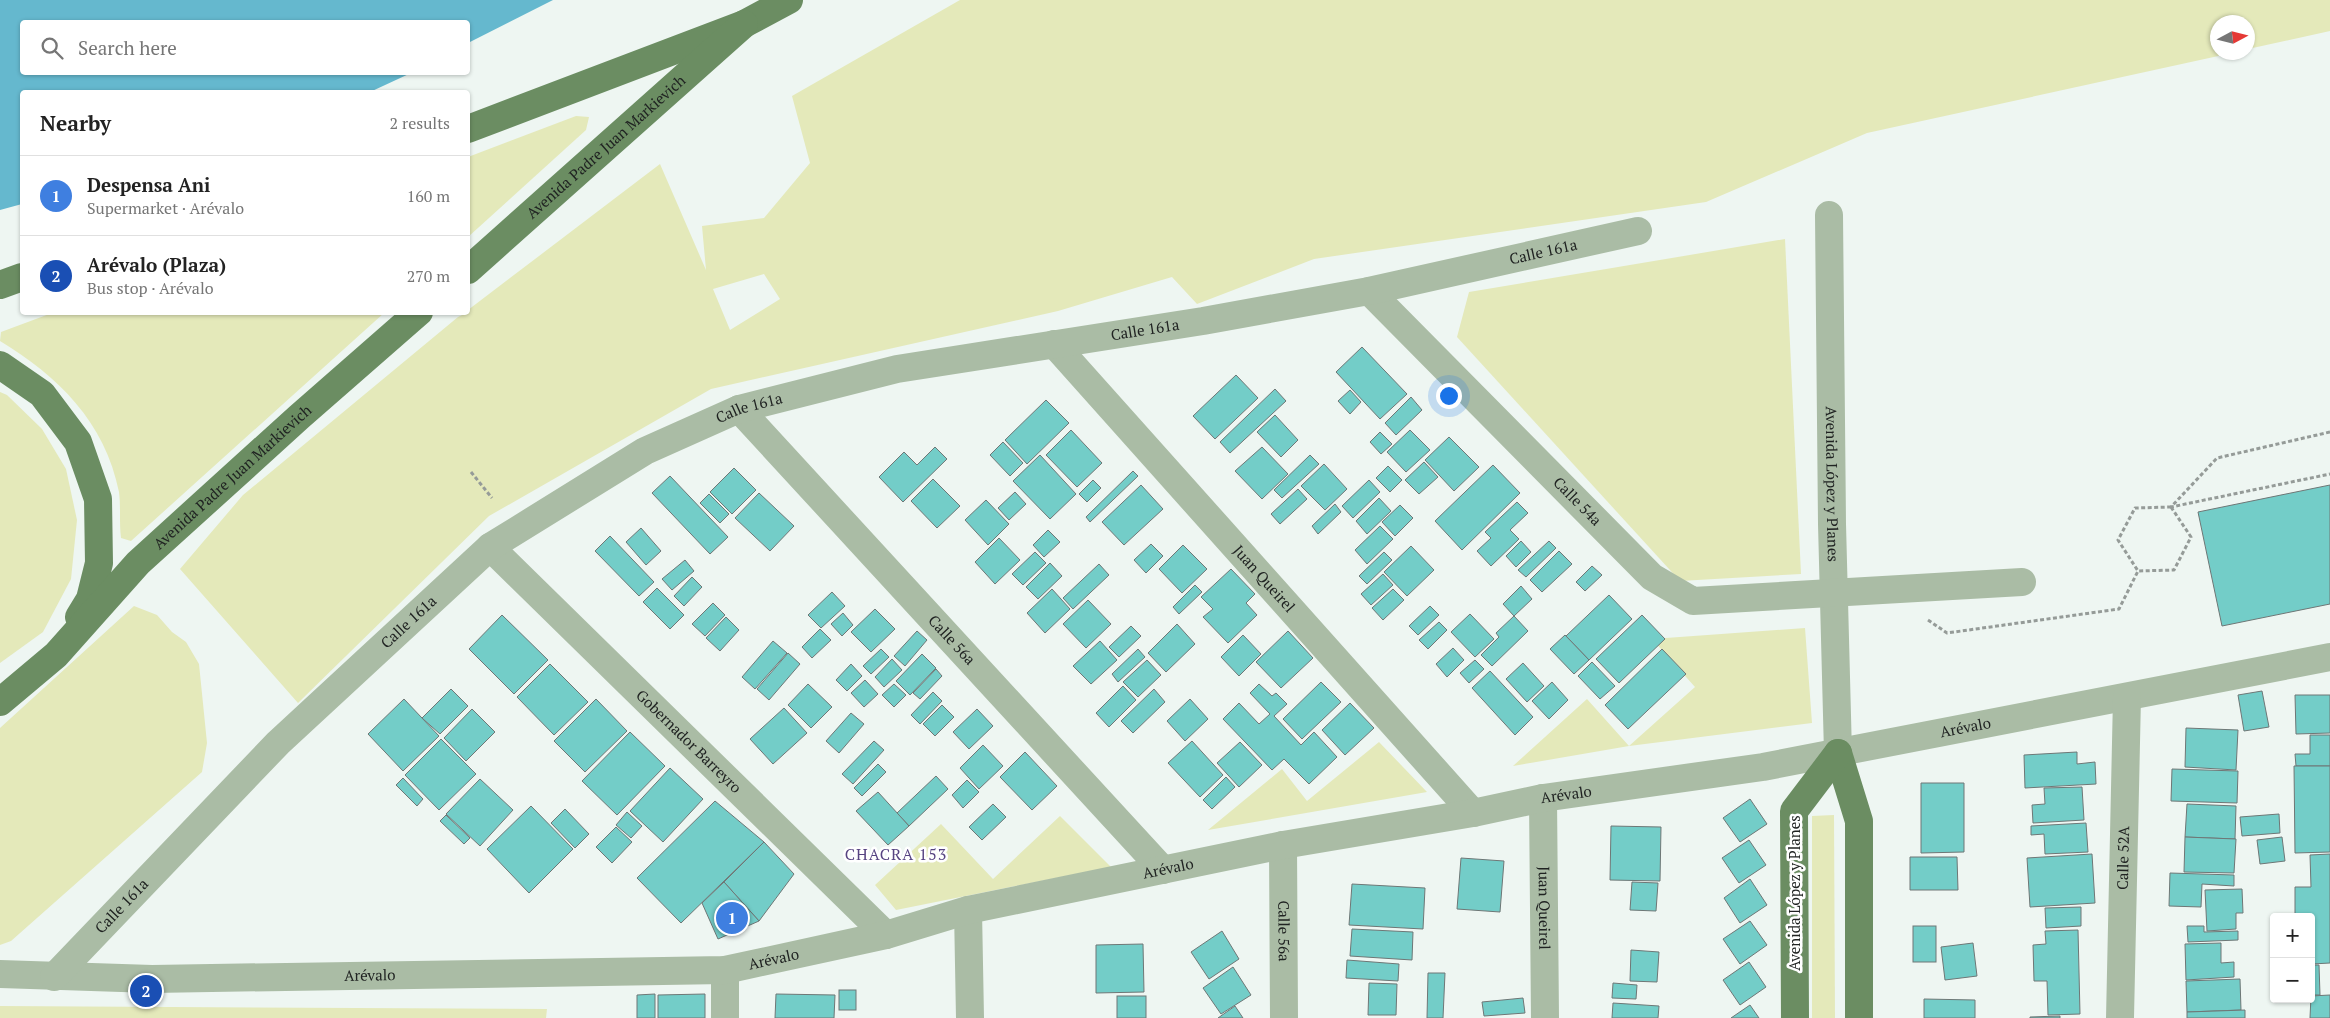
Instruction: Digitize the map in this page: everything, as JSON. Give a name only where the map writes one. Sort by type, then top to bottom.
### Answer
[{"type":"main road","name":"Avenida Padre Juan Markievich","points":[[470,127],[744,24],[788,0]]},
{"type":"main road","name":"Avenida Padre Juan Markievich","points":[[470,268],[744,24]]},
{"type":"main road","points":[[0,285],[20,278]]},
{"type":"main road","name":"Avenida Padre Juan Markievich","points":[[0,702],[56,655],[138,563],[299,417],[417,315]]},
{"type":"main road","name":"Avenida Padre Juan Markievich","points":[[0,365],[42,394],[78,442],[98,499],[99,563],[90,599],[56,655]]},
{"type":"main road","name":"Avenida López y Planes","points":[[1795,1018],[1794,811],[1838,753]]},
{"type":"main road","name":"Avenida López y Planes","points":[[1838,753],[1859,822],[1859,1018]]},
{"type":"street","name":"Avenida López y Planes","points":[[1829,215],[1838,753]]},
{"type":"street","name":"Calle 161a","points":[[54,977],[278,743],[490,547],[645,451],[739,409],[897,369],[1203,321],[1369,291],[1638,231]]},
{"type":"street","name":"Calle 54a","points":[[1369,291],[1652,577],[1693,601],[2022,582]]},
{"type":"street","name":"Juan Queirel","points":[[1054,344],[1473,813]]},
{"type":"street","name":"Calle 56a","points":[[739,409],[1163,870]]},
{"type":"street","name":"Gobernador Barreyro","points":[[490,547],[886,935]]},
{"type":"street","name":"Arévalo","points":[[0,974],[152,979],[725,970],[886,935],[968,910],[1282,845],[1473,813],[1543,798],[1763,767],[2330,657]]},
{"type":"street","name":"Calle 52A","points":[[2120,1018],[2127,697]]},
{"type":"street","name":"Juan Queirel","points":[[1543,798],[1545,1018]]},
{"type":"street","name":"Calle 56a","points":[[1282,845],[1284,1018]]},
{"type":"street","points":[[968,910],[970,1018]]},
{"type":"street","points":[[725,970],[726,1018]]},
{"type":"path","points":[[2171,507],[2217,458],[2330,432]]},
{"type":"path","points":[[471,472],[492,498]]},
{"type":"path","points":[[2171,507],[2191,538],[2174,570],[2138,571],[2118,540],[2136,508],[2171,507],[2330,474]]},
{"type":"green space","points":[[960,0],[2330,0],[2330,31],[2255,47],[2255,15],[2210,15],[2210,58],[1867,133],[1706,202],[1314,259],[1197,304],[1172,277],[1058,311],[711,389],[489,516],[298,703],[180,569],[243,495],[458,317],[470,315],[470,308],[660,164],[706,270],[702,226],[764,218],[810,163],[792,96]],"holes":[[[764,274],[780,299],[730,330],[713,289]]]},
{"type":"green space","points":[[576,116],[589,117],[586,130],[470,235],[470,156]]},
{"type":"green space","points":[[1785,239],[1801,574],[1680,581],[1457,337],[1469,292]]},
{"type":"green space","points":[[47,315],[382,315],[131,541],[121,538],[119,492],[103,444],[90,423],[76,403],[59,386],[41,370],[0,341],[1,332]]},
{"type":"green space","points":[[0,392],[7,395],[42,429],[66,469],[77,520],[71,579],[43,632],[0,663]]},
{"type":"green space","points":[[134,606],[157,615],[172,632],[186,642],[199,664],[207,743],[202,772],[11,941],[0,945],[0,728]]},
{"type":"green space","points":[[1805,628],[1812,723],[1629,746],[1695,687],[1652,639]]},
{"type":"green space","points":[[1587,699],[1629,746],[1513,766]]},
{"type":"green space","points":[[1379,742],[1427,792],[1208,830],[1282,769],[1307,801]]},
{"type":"green space","points":[[1834,815],[1835,1018],[1812,1018],[1812,816]]},
{"type":"green space","points":[[1060,816],[1111,867],[896,910],[875,885],[941,824],[993,879]]},
{"type":"green space","points":[[0,1006],[547,1009],[546,1018],[0,1018]]},
{"type":"water","points":[[0,0],[553,0],[470,42],[470,20],[20,20],[20,75],[407,75],[374,90],[20,90],[20,205],[0,210]]},
{"type":"building","points":[[1362,347],[1407,394],[1380,419],[1336,372]]},
{"type":"building","points":[[1236,375],[1258,398],[1215,439],[1193,416]]},
{"type":"building","points":[[1275,389],[1286,401],[1230,453],[1220,442]]},
{"type":"building","points":[[1350,390],[1361,402],[1350,414],[1338,401]]},
{"type":"building","points":[[1411,397],[1422,410],[1396,435],[1385,423]]},
{"type":"building","points":[[1046,400],[1069,423],[1027,464],[1005,440]]},
{"type":"building","points":[[1275,415],[1298,440],[1281,457],[1257,432]]},
{"type":"building","points":[[1071,430],[1102,463],[1077,487],[1046,455]]},
{"type":"building","points":[[1410,430],[1430,450],[1406,472],[1387,452]]},
{"type":"building","points":[[1380,432],[1392,444],[1381,454],[1370,442]]},
{"type":"building","points":[[1449,437],[1479,467],[1454,491],[1425,460]]},
{"type":"building","points":[[1003,442],[1023,463],[1010,476],[990,455]]},
{"type":"building","points":[[935,447],[947,459],[903,502],[879,477],[904,452],[917,465]]},
{"type":"building","points":[[1262,447],[1288,474],[1262,499],[1235,471]]},
{"type":"building","points":[[1040,455],[1076,494],[1050,519],[1013,481]]},
{"type":"building","points":[[1310,455],[1319,464],[1282,498],[1274,490]]},
{"type":"building","points":[[1424,462],[1438,477],[1419,494],[1405,480]]},
{"type":"building","points":[[1324,464],[1347,489],[1325,510],[1301,486]]},
{"type":"building","points":[[1493,465],[1520,493],[1462,550],[1435,521]]},
{"type":"building","points":[[1388,466],[1402,480],[1390,492],[1376,478]]},
{"type":"building","points":[[734,468],[756,490],[732,514],[710,492]]},
{"type":"building","points":[[1133,471],[1138,476],[1090,522],[1086,517]]},
{"type":"building","points":[[670,476],[728,537],[710,554],[652,493]]},
{"type":"building","points":[[933,479],[960,506],[937,528],[911,501]]},
{"type":"building","points":[[1093,480],[1101,488],[1087,502],[1079,494]]},
{"type":"building","points":[[1369,480],[1380,492],[1353,518],[1342,506]]},
{"type":"building","points":[[1141,485],[1163,509],[1124,545],[1102,522]]},
{"type":"building","points":[[2330,485],[2330,604],[2222,626],[2198,512]]},
{"type":"building","points":[[1298,489],[1307,499],[1280,524],[1271,514]]},
{"type":"building","points":[[1015,492],[1026,504],[1009,520],[998,508]]},
{"type":"building","points":[[759,493],[794,526],[770,551],[735,518]]},
{"type":"building","points":[[709,494],[729,514],[720,523],[700,503]]},
{"type":"building","points":[[1379,498],[1391,511],[1367,534],[1356,521]]},
{"type":"building","points":[[986,500],[1009,524],[988,545],[965,520]]},
{"type":"building","points":[[1517,502],[1528,513],[1510,530],[1519,539],[1491,566],[1477,551],[1491,538],[1485,532]]},
{"type":"building","points":[[1335,504],[1341,512],[1318,534],[1312,526]]},
{"type":"building","points":[[1400,505],[1413,518],[1395,536],[1382,522]]},
{"type":"building","points":[[1380,526],[1393,539],[1367,564],[1355,550]]},
{"type":"building","points":[[641,528],[661,551],[646,565],[626,542]]},
{"type":"building","points":[[1048,530],[1060,542],[1044,557],[1033,545]]},
{"type":"building","points":[[610,536],[654,582],[639,596],[595,551]]},
{"type":"building","points":[[999,538],[1020,560],[995,584],[975,562]]},
{"type":"building","points":[[1521,541],[1531,552],[1516,567],[1506,556]]},
{"type":"building","points":[[1549,541],[1556,548],[1526,577],[1518,570]]},
{"type":"building","points":[[1151,544],[1163,556],[1146,573],[1134,560]]},
{"type":"building","points":[[1183,545],[1207,569],[1182,593],[1159,569]]},
{"type":"building","points":[[1411,546],[1434,570],[1407,596],[1384,572]]},
{"type":"building","points":[[1559,551],[1572,564],[1542,592],[1530,580]]},
{"type":"building","points":[[1035,552],[1046,563],[1023,585],[1012,574]]},
{"type":"building","points":[[1384,552],[1392,560],[1367,584],[1359,576]]},
{"type":"building","points":[[685,560],[694,571],[672,590],[662,579]]},
{"type":"building","points":[[1050,563],[1062,576],[1038,599],[1026,587]]},
{"type":"building","points":[[1099,564],[1109,575],[1073,609],[1063,598]]},
{"type":"building","points":[[1592,566],[1602,575],[1585,591],[1576,582]]},
{"type":"building","points":[[1231,569],[1255,594],[1246,603],[1257,615],[1228,643],[1203,617],[1213,609],[1201,597]]},
{"type":"building","points":[[1383,574],[1393,585],[1371,605],[1361,594]]},
{"type":"building","points":[[692,577],[702,587],[684,606],[674,596]]},
{"type":"building","points":[[1195,585],[1202,592],[1179,614],[1173,607]]},
{"type":"building","points":[[1521,586],[1532,599],[1514,616],[1503,604]]},
{"type":"building","points":[[657,588],[684,615],[670,629],[643,602]]},
{"type":"building","points":[[1052,589],[1070,609],[1045,633],[1027,613]]},
{"type":"building","points":[[1393,589],[1404,600],[1383,620],[1372,608]]},
{"type":"building","points":[[832,592],[845,606],[821,628],[808,615]]},
{"type":"building","points":[[1609,595],[1632,619],[1589,660],[1566,636]]},
{"type":"building","points":[[1088,600],[1111,624],[1086,648],[1063,624]]},
{"type":"building","points":[[713,603],[725,615],[705,636],[692,624]]},
{"type":"building","points":[[1430,606],[1439,615],[1418,635],[1409,626]]},
{"type":"building","points":[[875,609],[895,629],[871,652],[851,632]]},
{"type":"building","points":[[843,613],[853,625],[842,636],[831,624]]},
{"type":"building","points":[[1470,614],[1494,639],[1475,657],[1451,632]]},
{"type":"building","points":[[502,615],[548,660],[514,694],[469,649]]},
{"type":"building","points":[[1642,615],[1665,639],[1619,683],[1596,659]]},
{"type":"building","points":[[1514,616],[1528,631],[1492,666],[1481,655],[1499,637],[1496,633]]},
{"type":"building","points":[[726,617],[739,630],[720,651],[706,638]]},
{"type":"building","points":[[1439,622],[1447,630],[1428,649],[1419,640]]},
{"type":"building","points":[[1177,624],[1195,644],[1166,672],[1148,653]]},
{"type":"building","points":[[1131,626],[1141,636],[1119,657],[1109,647]]},
{"type":"building","points":[[820,629],[831,640],[812,658],[802,647]]},
{"type":"building","points":[[917,631],[927,640],[905,666],[894,656]]},
{"type":"building","points":[[1288,631],[1313,658],[1281,688],[1256,662]]},
{"type":"building","points":[[1243,635],[1261,654],[1239,676],[1221,657]]},
{"type":"building","points":[[1565,635],[1589,660],[1574,674],[1550,649]]},
{"type":"building","points":[[773,641],[787,653],[755,689],[742,677]]},
{"type":"building","points":[[1100,641],[1117,660],[1091,684],[1073,666]]},
{"type":"building","points":[[1453,648],[1464,660],[1447,677],[1436,664]]},
{"type":"building","points":[[881,649],[889,657],[871,674],[863,666]]},
{"type":"building","points":[[1138,649],[1145,657],[1118,682],[1112,674]]},
{"type":"building","points":[[1662,649],[1686,674],[1628,729],[1605,705]]},
{"type":"building","points":[[788,653],[800,664],[769,700],[757,689]]},
{"type":"building","points":[[922,654],[936,668],[910,695],[896,681]]},
{"type":"building","points":[[892,659],[902,670],[884,687],[875,677]]},
{"type":"building","points":[[1147,660],[1161,675],[1138,697],[1123,682]]},
{"type":"building","points":[[1475,660],[1484,669],[1469,683],[1460,673]]},
{"type":"building","points":[[1592,662],[1615,686],[1600,699],[1578,676]]},
{"type":"building","points":[[1523,663],[1544,686],[1527,702],[1506,679]]},
{"type":"building","points":[[550,664],[588,702],[554,735],[517,697]]},
{"type":"building","points":[[851,664],[862,676],[847,691],[836,680]]},
{"type":"building","points":[[936,669],[942,676],[920,699],[913,693]]},
{"type":"building","points":[[1490,671],[1533,717],[1515,735],[1472,688]]},
{"type":"building","points":[[865,680],[878,694],[864,707],[851,693]]},
{"type":"building","points":[[1321,682],[1341,702],[1302,739],[1283,719]]},
{"type":"building","points":[[1552,682],[1568,700],[1549,719],[1532,701]]},
{"type":"building","points":[[808,684],[832,707],[811,728],[788,705]]},
{"type":"building","points":[[894,684],[906,695],[894,707],[882,695]]},
{"type":"building","points":[[1259,684],[1272,696],[1276,693],[1287,704],[1274,716],[1301,745],[1314,732],[1337,757],[1309,784],[1284,759],[1272,770],[1223,719],[1239,703],[1259,724],[1270,714],[1250,693]]},
{"type":"building","points":[[1123,686],[1136,700],[1109,727],[1096,713]]},
{"type":"building","points":[[451,689],[468,706],[440,734],[422,718]]},
{"type":"building","points":[[1154,689],[1165,702],[1133,733],[1121,721]]},
{"type":"building","points":[[2262,691],[2269,727],[2244,731],[2238,695]]},
{"type":"building","points":[[933,692],[942,701],[920,724],[911,715]]},
{"type":"building","points":[[2295,695],[2330,695],[2330,733],[2296,734]]},
{"type":"building","points":[[404,699],[439,736],[403,771],[368,734]]},
{"type":"building","points":[[596,699],[627,731],[585,772],[554,741]]},
{"type":"building","points":[[1190,699],[1208,719],[1185,741],[1167,721]]},
{"type":"building","points":[[1350,703],[1374,728],[1345,755],[1322,730]]},
{"type":"building","points":[[942,705],[954,717],[935,736],[923,724]]},
{"type":"building","points":[[784,708],[807,733],[773,764],[750,739]]},
{"type":"building","points":[[472,709],[495,732],[466,761],[444,738]]},
{"type":"building","points":[[977,709],[993,726],[969,749],[953,732]]},
{"type":"building","points":[[851,713],[864,724],[839,753],[826,741]]},
{"type":"building","points":[[2186,728],[2238,730],[2236,770],[2185,767]]},
{"type":"building","points":[[630,732],[665,766],[617,815],[582,781]]},
{"type":"building","points":[[2310,735],[2330,735],[2330,766],[2296,766],[2295,754],[2310,754]]},
{"type":"building","points":[[441,739],[476,774],[439,810],[405,775]]},
{"type":"building","points":[[874,741],[884,750],[853,784],[842,774]]},
{"type":"building","points":[[1192,741],[1223,775],[1200,797],[1168,763]]},
{"type":"building","points":[[1240,742],[1262,765],[1239,787],[1217,763]]},
{"type":"building","points":[[983,745],[1003,766],[979,789],[960,768]]},
{"type":"building","points":[[1025,752],[1057,786],[1032,810],[1000,777]]},
{"type":"building","points":[[2077,752],[2077,764],[2095,762],[2096,784],[2025,788],[2024,755]]},
{"type":"building","points":[[878,764],[886,772],[862,796],[854,788]]},
{"type":"building","points":[[2294,766],[2330,766],[2330,852],[2295,853]]},
{"type":"building","points":[[670,768],[703,799],[663,842],[630,811]]},
{"type":"building","points":[[2172,769],[2238,771],[2237,803],[2171,801]]},
{"type":"building","points":[[936,776],[948,789],[909,826],[897,813]]},
{"type":"building","points":[[1226,777],[1235,787],[1212,809],[1203,800]]},
{"type":"building","points":[[403,778],[423,799],[417,806],[396,785]]},
{"type":"building","points":[[480,779],[513,810],[480,846],[446,814]]},
{"type":"building","points":[[967,780],[979,792],[963,808],[952,795]]},
{"type":"building","points":[[1921,783],[1964,783],[1964,852],[1921,853]]},
{"type":"building","points":[[2082,787],[2084,820],[2033,823],[2032,805],[2045,804],[2044,788]]},
{"type":"building","points":[[878,792],[909,826],[888,845],[856,811]]},
{"type":"building","points":[[1750,799],[1767,824],[1740,842],[1723,818]]},
{"type":"building","points":[[715,801],[764,842],[681,923],[637,878]]},
{"type":"building","points":[[993,804],[1006,817],[982,840],[969,827]]},
{"type":"building","points":[[2187,804],[2236,806],[2235,839],[2185,837]]},
{"type":"building","points":[[531,806],[573,849],[529,893],[487,849]]},
{"type":"building","points":[[565,809],[589,834],[575,848],[551,823]]},
{"type":"building","points":[[627,812],[642,826],[631,838],[616,825]]},
{"type":"building","points":[[2279,814],[2280,833],[2242,836],[2240,817]]},
{"type":"building","points":[[446,815],[470,838],[464,844],[440,821]]},
{"type":"building","points":[[2086,823],[2088,852],[2045,854],[2044,834],[2031,835],[2031,826]]},
{"type":"building","points":[[1611,826],[1661,827],[1660,881],[1610,880]]},
{"type":"building","points":[[616,827],[632,842],[612,863],[596,847]]},
{"type":"building","points":[[2185,837],[2236,839],[2234,873],[2184,872]]},
{"type":"building","points":[[2282,837],[2285,861],[2260,864],[2257,840]]},
{"type":"building","points":[[1749,840],[1766,865],[1739,883],[1722,858]]},
{"type":"building","points":[[764,842],[794,874],[759,921],[724,882]]},
{"type":"building","points":[[2092,854],[2095,903],[2030,907],[2027,858]]},
{"type":"building","points":[[2330,854],[2330,963],[2315,964],[2315,913],[2295,913],[2295,887],[2311,887],[2310,855]]},
{"type":"building","points":[[1910,857],[1957,857],[1958,890],[1910,890]]},
{"type":"building","points":[[1461,858],[1504,861],[1500,912],[1457,909]]},
{"type":"building","points":[[2170,873],[2234,875],[2234,886],[2202,884],[2201,907],[2169,906]]},
{"type":"building","points":[[1750,879],[1767,905],[1740,923],[1724,898]]},
{"type":"building","points":[[724,882],[759,921],[718,939],[702,903]]},
{"type":"building","points":[[1632,882],[1658,883],[1656,911],[1630,910]]},
{"type":"building","points":[[1352,884],[1425,888],[1423,929],[1349,925]]},
{"type":"building","points":[[2242,889],[2243,913],[2236,913],[2236,929],[2207,931],[2205,890]]},
{"type":"building","points":[[2081,907],[2081,926],[2046,928],[2045,908]]},
{"type":"building","points":[[1750,921],[1767,945],[1740,964],[1723,939]]},
{"type":"building","points":[[1913,926],[1936,926],[1936,962],[1913,962]]},
{"type":"building","points":[[2187,926],[2204,926],[2204,932],[2238,931],[2238,940],[2188,942]]},
{"type":"building","points":[[1352,929],[1413,932],[1412,960],[1350,956]]},
{"type":"building","points":[[2078,930],[2080,1014],[2048,1015],[2047,981],[2034,981],[2033,945],[2046,944],[2045,931]]},
{"type":"building","points":[[1222,931],[1239,959],[1209,979],[1191,952]]},
{"type":"building","points":[[1973,943],[1977,976],[1945,980],[1941,947]]},
{"type":"building","points":[[2221,943],[2221,963],[2234,962],[2234,977],[2186,980],[2185,944]]},
{"type":"building","points":[[1143,944],[1144,992],[1096,993],[1096,945]]},
{"type":"building","points":[[1631,950],[1659,952],[1657,982],[1630,981]]},
{"type":"building","points":[[1347,960],[1399,964],[1398,981],[1346,978]]},
{"type":"building","points":[[1749,962],[1766,987],[1740,1005],[1723,980]]},
{"type":"building","points":[[2315,965],[2319,965],[2320,995],[2315,995]]},
{"type":"building","points":[[1233,967],[1251,995],[1221,1014],[1203,988]]},
{"type":"building","points":[[1428,973],[1445,973],[1443,1018],[1427,1018]]},
{"type":"building","points":[[2240,979],[2241,1010],[2187,1012],[2186,981]]},
{"type":"building","points":[[1369,983],[1397,984],[1396,1015],[1368,1015]]},
{"type":"building","points":[[1613,983],[1637,985],[1636,999],[1612,998]]},
{"type":"building","points":[[839,990],[856,990],[856,1010],[839,1010]]},
{"type":"building","points":[[655,994],[655,1018],[637,1018],[637,995]]},
{"type":"building","points":[[705,994],[705,1018],[658,1018],[658,995]]},
{"type":"building","points":[[776,994],[835,995],[834,1018],[775,1018]]},
{"type":"building","points":[[2330,995],[2330,1018],[2310,1018],[2311,1003],[2315,1003],[2315,996]]},
{"type":"building","points":[[1117,996],[1146,996],[1146,1018],[1117,1018]]},
{"type":"building","points":[[1523,998],[1525,1013],[1484,1016],[1482,1002]]},
{"type":"building","points":[[1924,999],[1975,1000],[1975,1018],[1924,1018]]},
{"type":"building","points":[[1613,1003],[1659,1006],[1658,1018],[1612,1018]]},
{"type":"building","points":[[1750,1005],[1759,1018],[1731,1018]]},
{"type":"building","points":[[1235,1006],[1243,1018],[1218,1018]]},
{"type":"building","points":[[2245,1010],[2245,1018],[2187,1018],[2187,1012]]},
{"type":"building","points":[[2060,1016],[2060,1018],[2030,1018],[2030,1017]]},
{"type":"place","name":"Despensa Ani","points":[[732,918]]},
{"type":"place","name":"Arévalo (Plaza)","points":[[146,991]]},
{"type":"district","name":"CHACRA 153","points":[[896,854]]}]
